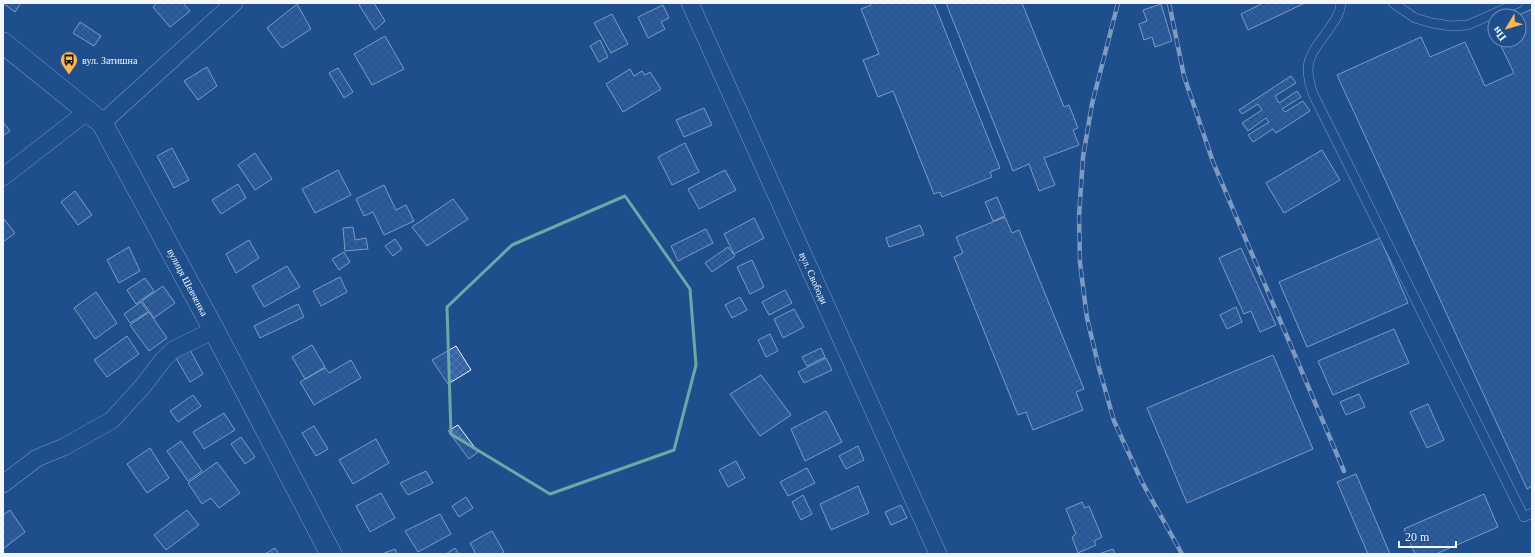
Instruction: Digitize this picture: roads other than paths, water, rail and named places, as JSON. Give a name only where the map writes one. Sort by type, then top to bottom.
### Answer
[{"type":"street","points":[[3,177],[95,117],[234,3]]},
{"type":"street","name":"вул. Свободи","points":[[690,3],[938,554]]},
{"type":"street","name":"вулиця Шевченка","points":[[3,43],[95,117],[214,330],[331,554]]},
{"type":"street","points":[[3,484],[37,458],[64,447],[112,420],[173,350],[214,330]]},
{"type":"lane","points":[[1341,3],[1340,12],[1310,57],[1307,68],[1308,79],[1313,94],[1524,517],[1532,513]]},
{"type":"lane","points":[[1393,3],[1415,18],[1451,26],[1468,25],[1518,3]]},
{"type":"railway","points":[[1118,3],[1092,104],[1083,157],[1079,216],[1080,263],[1087,318],[1114,421],[1142,482],[1182,554]]},
{"type":"railway","points":[[1169,3],[1184,76],[1213,162],[1344,471]]},
{"type":"place","name":"вул. Затишна","points":[[69,75]]}]
